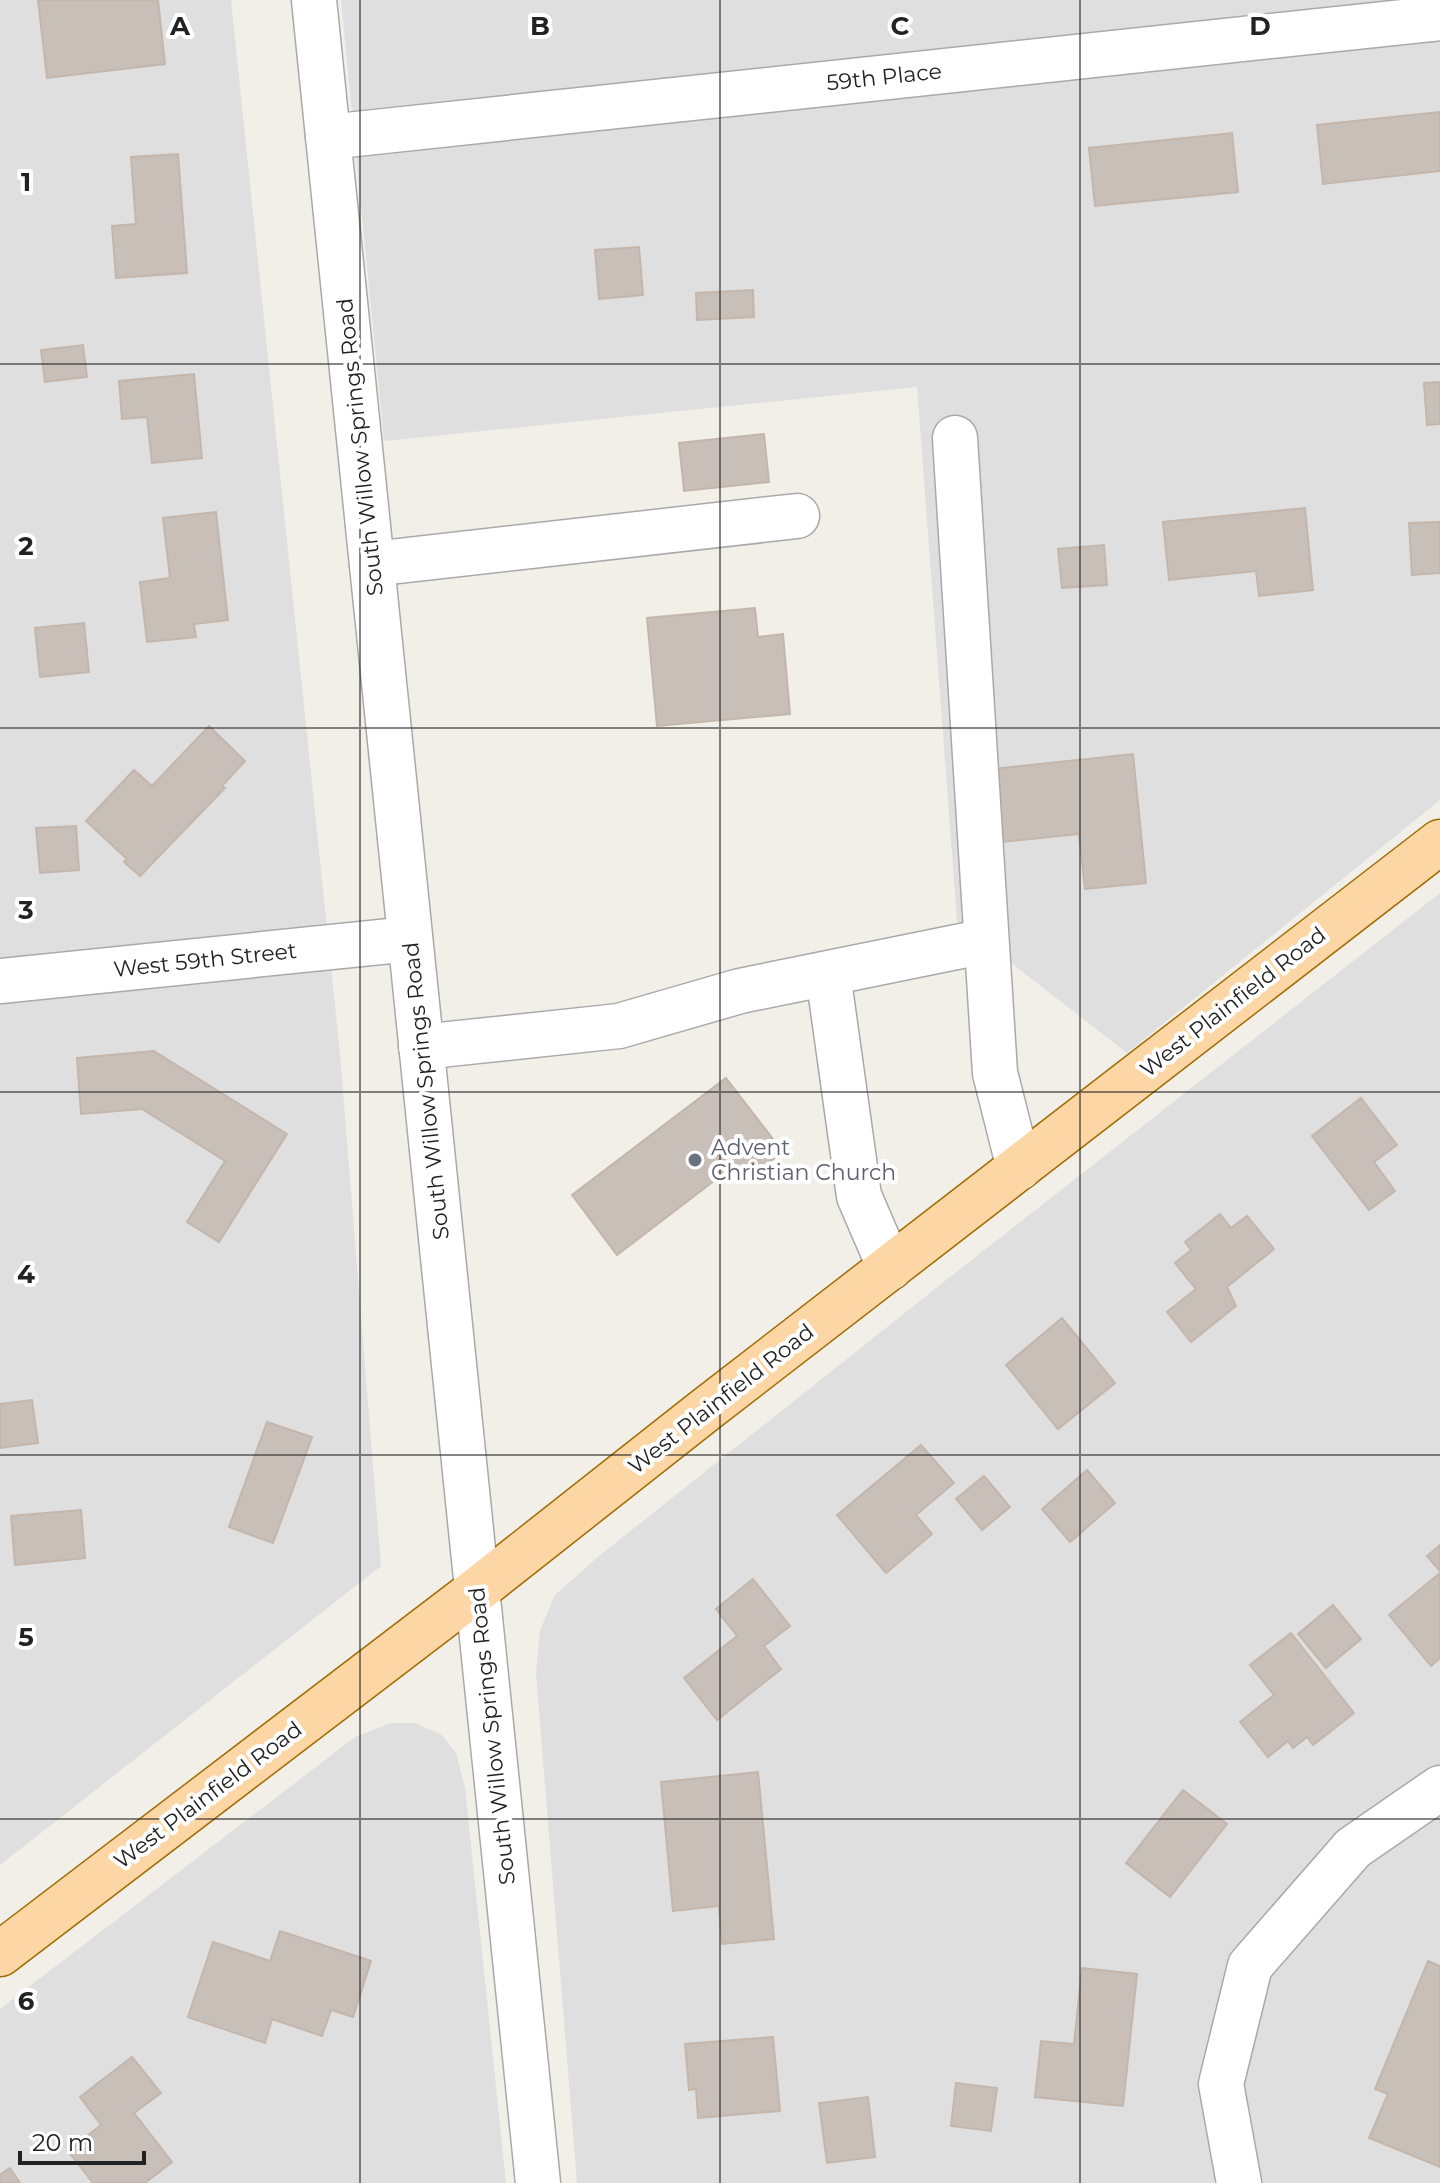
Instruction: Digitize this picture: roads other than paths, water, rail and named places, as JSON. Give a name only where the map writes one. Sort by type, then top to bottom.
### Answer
[{"type":"main road","name":"West Plainfield Road","points":[[0,1954],[477,1590],[1440,842]]},
{"type":"street","name":"South Willow Springs Road","points":[[314,0],[538,2183]]},
{"type":"street","name":"59th Place","points":[[328,137],[1440,18]]},
{"type":"street","points":[[955,438],[995,1073],[1019,1168]]},
{"type":"street","points":[[372,564],[797,516]]},
{"type":"street","name":"West 59th Street","points":[[0,981],[410,939]]},
{"type":"street","points":[[421,1047],[619,1026],[740,991],[986,941]]},
{"type":"street","points":[[828,974],[859,1196],[890,1268]]},
{"type":"street","points":[[1239,2183],[1221,2084],[1250,1966],[1353,1848],[1440,1788]]},
{"type":"place","name":"Advent Christian Church","points":[[695,1160]]}]
